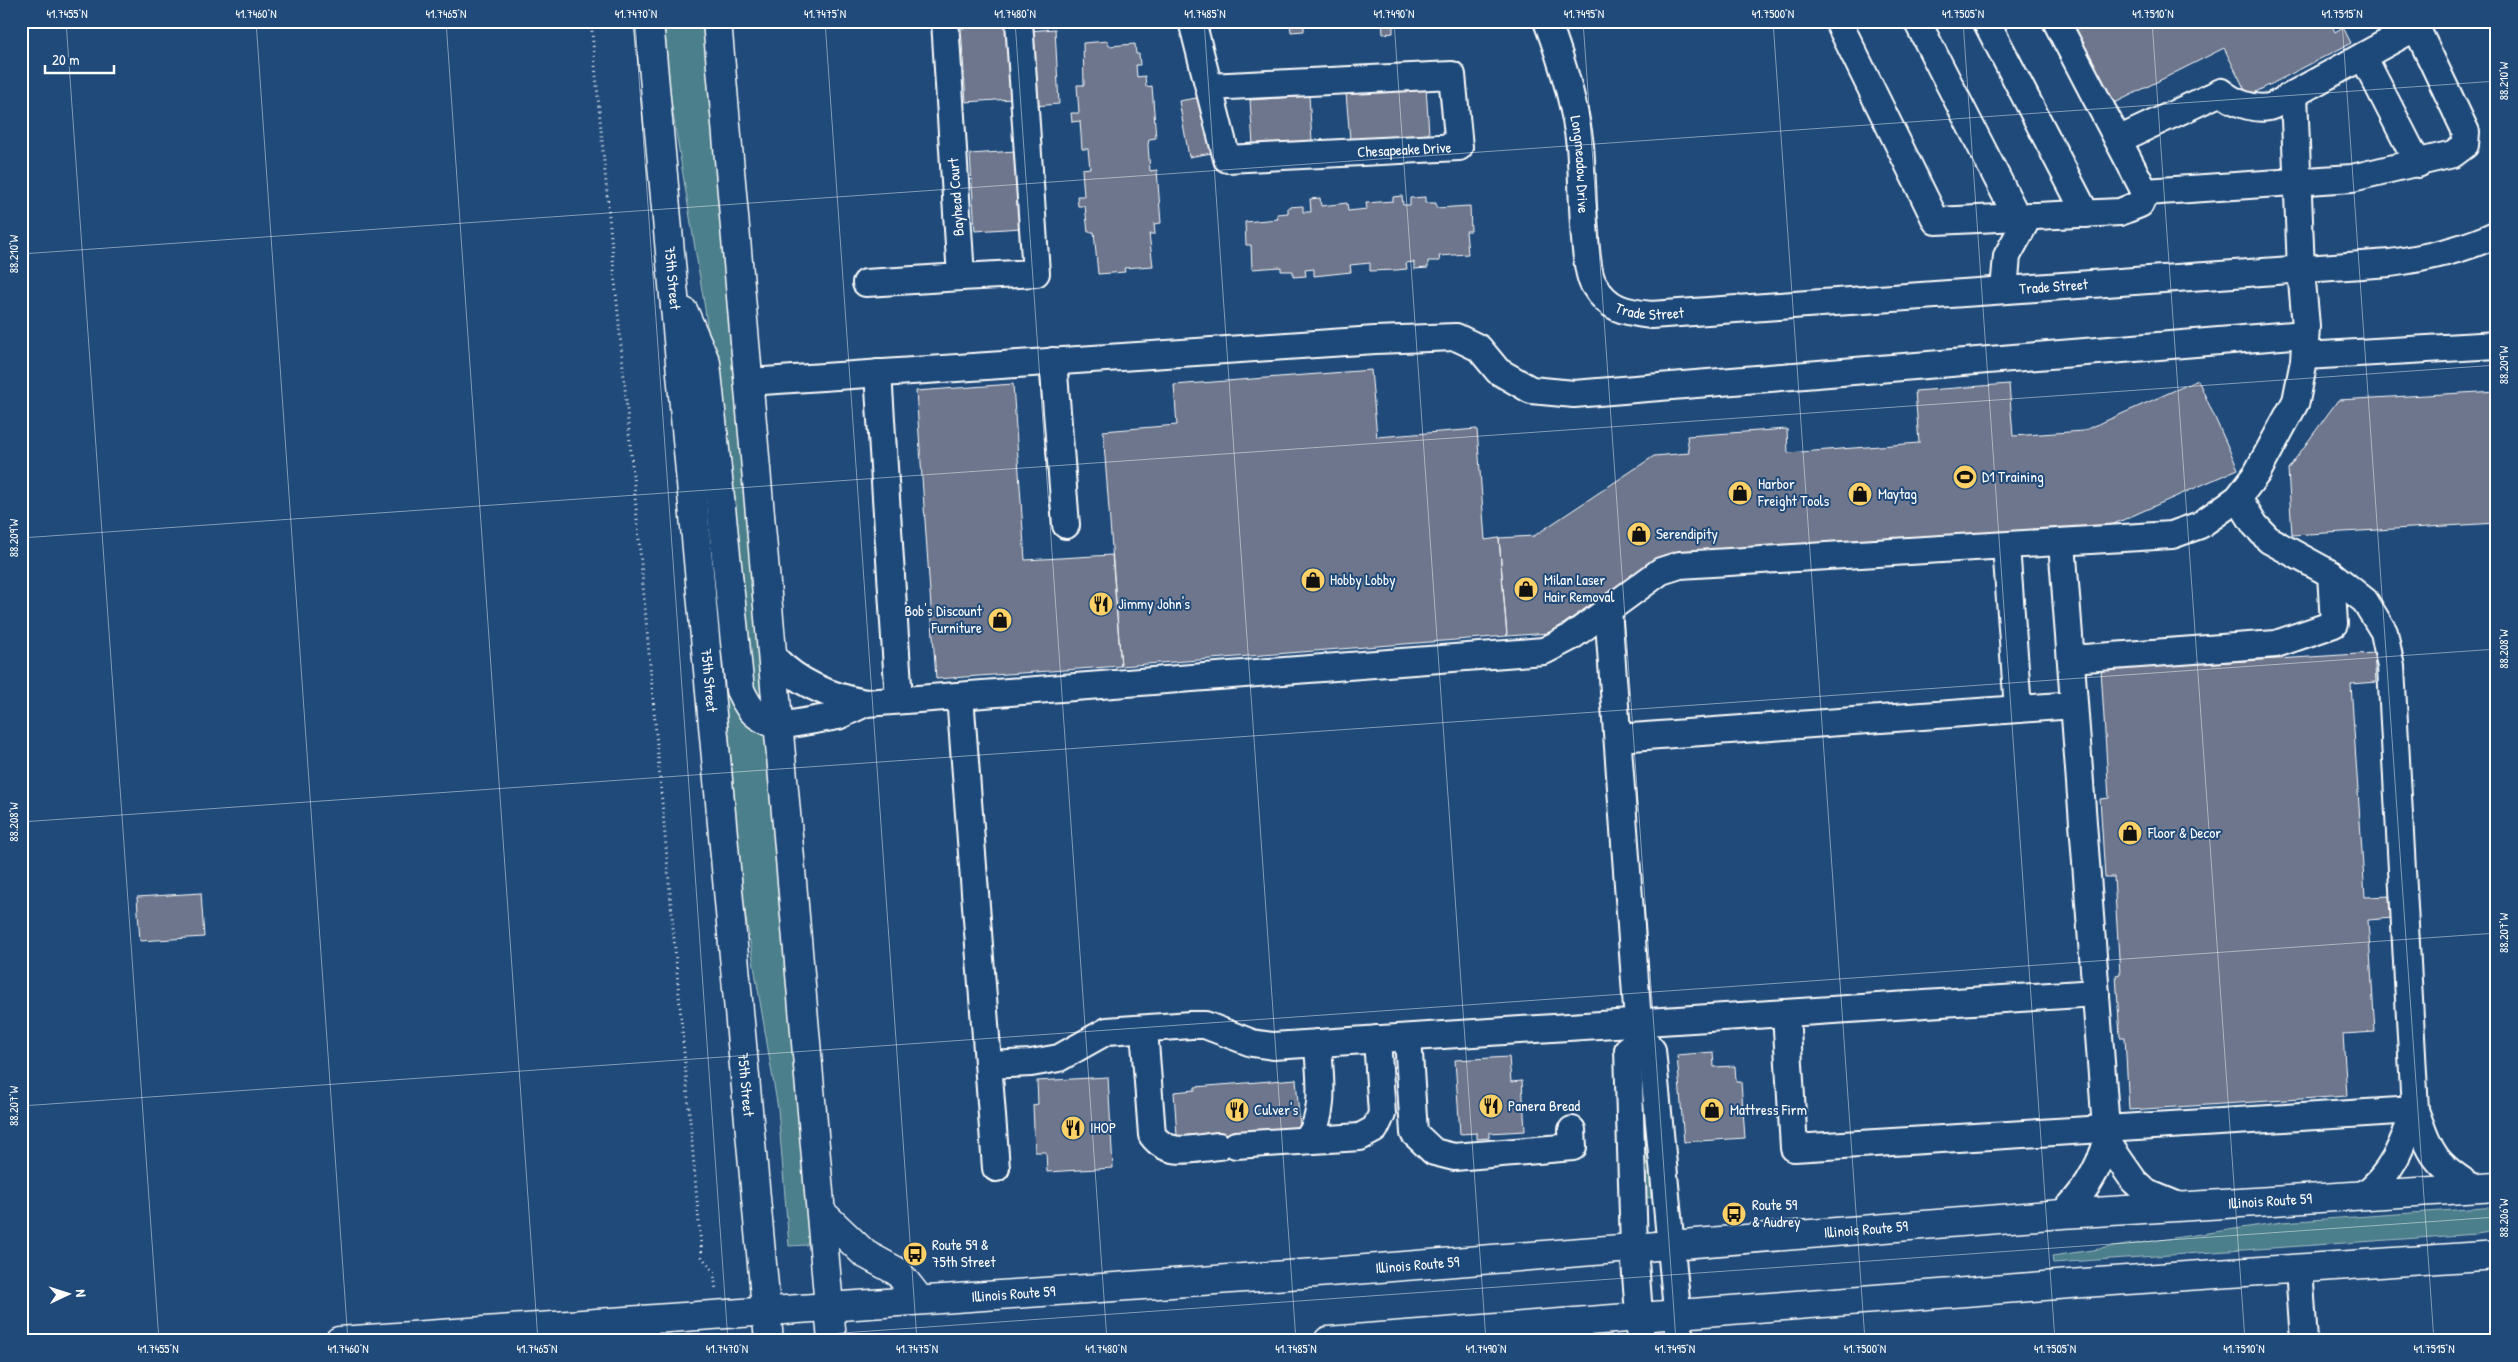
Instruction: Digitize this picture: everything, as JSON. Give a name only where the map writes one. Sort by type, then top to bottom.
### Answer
[{"type":"main road","name":"75th Street","points":[[649,21],[769,1341]]},
{"type":"main road","points":[[717,21],[780,726],[832,1341]]},
{"type":"main road","points":[[674,290],[706,363],[740,690],[748,708],[762,719],[780,726]]},
{"type":"main road","name":"Illinois Route 59","points":[[339,1341],[1670,1246],[2062,1214],[2485,1187]]},
{"type":"main road","points":[[822,1213],[865,1254],[898,1272],[920,1300]]},
{"type":"main road","points":[[1328,1341],[1640,1329],[1678,1314],[2083,1283],[2497,1255]]},
{"type":"street","name":"Bayhead Court","points":[[945,21],[961,277]]},
{"type":"street","points":[[866,283],[1036,273],[1019,21]]},
{"type":"street","name":"Chesapeake Drive","points":[[1192,21],[1227,159],[1460,147],[1452,74],[1209,87]]},
{"type":"street","name":"Longmeadow Drive","points":[[1547,21],[1572,102],[1580,145],[1588,259],[1592,284],[1608,304]]},
{"type":"street","points":[[1838,21],[1936,221],[2120,212],[2140,204],[2144,192],[2056,21]]},
{"type":"street","points":[[1918,21],[2023,217]]},
{"type":"street","points":[[1986,21],[2086,214]]},
{"type":"street","points":[[2118,140],[2221,92],[2232,102],[2269,107],[2363,56],[2414,24],[2466,132],[2465,145],[2453,154],[2418,164],[2352,178],[2298,180],[2144,192]]},
{"type":"street","points":[[2363,56],[2418,164]]},
{"type":"street","points":[[774,658],[788,673],[811,685],[839,698],[866,703],[1544,651],[1571,637],[1661,571],[1680,565],[2172,535],[2200,525],[2238,498],[2258,473],[2296,401],[2305,345],[2294,94]]},
{"type":"street","points":[[2004,290],[2007,256],[2023,217]]},
{"type":"street","name":"Trade Street","points":[[1608,304],[1632,313],[1651,315],[2390,263],[2426,258],[2462,248],[2497,234]]},
{"type":"street","points":[[749,382],[1376,340],[1456,337],[1479,348],[1498,371],[1531,390],[1574,394],[2305,345],[2497,345]]},
{"type":"street","points":[[1053,361],[1066,525]]},
{"type":"street","points":[[878,372],[899,700]]},
{"type":"street","points":[[2238,498],[2255,525],[2269,540],[2331,574],[2365,601],[2384,632],[2391,667],[2415,1110],[2434,1157],[2447,1172],[2485,1187]]},
{"type":"street","points":[[2062,543],[2107,1136],[2100,1164],[2090,1182],[2075,1202],[2062,1214]]},
{"type":"street","points":[[2006,546],[2018,709]]},
{"type":"street","points":[[2071,659],[2276,644],[2334,624],[2331,574]]},
{"type":"street","points":[[1608,610],[1639,1030],[1652,1050],[1680,1341]]},
{"type":"street","points":[[960,696],[996,1168]]},
{"type":"street","points":[[780,726],[838,716],[866,703]]},
{"type":"street","points":[[1618,738],[2074,705]]},
{"type":"street","points":[[989,1065],[1031,1063],[1059,1058],[1107,1031],[1205,1024],[1252,1043],[1273,1046],[1408,1038],[1639,1030],[1786,1014],[2096,993]]},
{"type":"street","points":[[1786,1014],[1794,1148],[2107,1136],[2415,1110]]},
{"type":"street","points":[[1144,1029],[1152,1135],[1158,1143],[1168,1150],[1308,1139],[1360,1137],[1374,1129],[1382,1114],[1377,1040]]},
{"type":"street","points":[[1639,1030],[1628,1050],[1634,1248],[1640,1329]]},
{"type":"street","points":[[1408,1038],[1414,1133],[1434,1152],[1454,1157],[1573,1147],[1572,1130]]},
{"type":"street","points":[[1308,1139],[1318,1121],[1318,1043]]},
{"type":"street","points":[[2363,1195],[2377,1185],[2396,1159],[2415,1110]]},
{"type":"street","points":[[2107,1136],[2134,1181],[2147,1193],[2179,1206]]},
{"type":"street","points":[[2300,1269],[2304,1341]]},
{"type":"path","points":[[590,21],[638,522],[702,1257],[714,1272]]},
{"type":"green space","points":[[662,21],[704,21],[762,696],[758,697],[750,693],[705,309],[667,77]]},
{"type":"green space","points":[[730,646],[767,732],[810,1228],[807,1245],[789,1246],[778,1109],[743,900],[721,647]]},
{"type":"green space","points":[[1636,1052],[1643,1054],[1651,1198],[1646,1197]]},
{"type":"green space","points":[[2497,1207],[2497,1231],[2476,1234],[2053,1263],[2052,1256],[2282,1222]]},
{"type":"building","points":[[1290,21],[1304,21],[1304,31],[1291,32]]},
{"type":"building","points":[[1382,21],[1397,21],[1393,22],[1393,33],[1383,34]]},
{"type":"building","points":[[2061,21],[2330,21],[2335,32],[2343,27],[2351,43],[2248,96],[2224,48],[2105,108]]},
{"type":"building","points":[[1007,24],[1012,99],[966,102],[961,28]]},
{"type":"building","points":[[1055,29],[1059,104],[1034,106],[1029,31]]},
{"type":"building","points":[[1108,41],[1109,46],[1135,44],[1136,54],[1139,54],[1140,65],[1136,65],[1137,77],[1145,76],[1146,87],[1152,86],[1156,138],[1149,139],[1148,145],[1150,171],[1157,170],[1161,223],[1154,224],[1155,234],[1149,234],[1153,266],[1124,268],[1125,272],[1098,274],[1094,232],[1088,232],[1085,206],[1078,206],[1077,196],[1084,196],[1082,169],[1090,168],[1088,149],[1082,149],[1080,121],[1072,122],[1071,113],[1079,113],[1077,85],[1084,85],[1083,43]]},
{"type":"building","points":[[1426,87],[1429,134],[1350,140],[1346,93]]},
{"type":"building","points":[[1309,96],[1312,141],[1253,145],[1250,100]]},
{"type":"building","points":[[1202,97],[1212,153],[1189,157],[1179,101]]},
{"type":"building","points":[[1016,151],[1021,228],[975,231],[970,154]]},
{"type":"building","points":[[1402,196],[1403,205],[1410,205],[1410,198],[1425,197],[1425,203],[1436,203],[1436,208],[1470,206],[1471,231],[1466,231],[1468,254],[1439,256],[1440,261],[1428,261],[1428,268],[1414,269],[1414,262],[1406,263],[1407,269],[1370,271],[1370,263],[1350,265],[1351,272],[1314,276],[1314,269],[1305,270],[1306,276],[1293,277],[1293,271],[1281,271],[1281,267],[1252,269],[1251,245],[1246,245],[1245,222],[1278,219],[1277,214],[1288,213],[1288,207],[1303,206],[1303,212],[1311,212],[1310,199],[1320,198],[1321,206],[1347,203],[1348,211],[1367,209],[1366,203],[1393,201],[1393,197]]},
{"type":"building","points":[[1371,370],[1377,437],[1477,429],[1485,540],[1499,538],[1507,636],[1121,666],[1103,431],[1177,425],[1174,385]]},
{"type":"building","points":[[2198,380],[2238,469],[2107,527],[1664,555],[1550,633],[1507,636],[1499,538],[1534,536],[1654,456],[1689,453],[1687,436],[1787,429],[1788,453],[1919,443],[1915,391],[2009,384],[2013,436],[2083,431]]},
{"type":"building","points":[[1013,384],[1025,560],[1112,555],[1121,666],[936,679],[916,391]]},
{"type":"building","points":[[2497,391],[2497,523],[2292,535],[2288,469],[2338,400]]},
{"type":"building","points":[[2374,653],[2376,682],[2351,684],[2365,897],[2392,896],[2393,918],[2368,920],[2375,1032],[2343,1034],[2347,1096],[2129,1110],[2125,1037],[2120,1037],[2116,975],[2120,974],[2114,877],[2105,877],[2100,799],[2109,798],[2101,670]]},
{"type":"building","points":[[201,893],[204,937],[140,941],[137,897]]},
{"type":"building","name":"Mattress Firm","points":[[1713,1052],[1714,1067],[1735,1066],[1736,1082],[1741,1082],[1745,1138],[1684,1142],[1677,1055]]},
{"type":"building","name":"Panera Bread","points":[[1509,1057],[1511,1082],[1522,1081],[1525,1131],[1489,1133],[1489,1138],[1477,1139],[1477,1133],[1460,1134],[1455,1060]]},
{"type":"building","name":"IHOP","points":[[1108,1077],[1113,1168],[1047,1172],[1046,1152],[1035,1152],[1033,1105],[1038,1104],[1037,1081]]},
{"type":"building","name":"Culver's","points":[[1296,1079],[1300,1128],[1296,1128],[1296,1131],[1220,1150],[1218,1133],[1177,1136],[1174,1092],[1195,1090],[1195,1087]]},
{"type":"place","name":"D1 Training","points":[[1965,477]]},
{"type":"place","name":"Harbor Freight Tools","points":[[1740,493]]},
{"type":"place","name":"Maytag","points":[[1860,494]]},
{"type":"place","name":"Serendipity","points":[[1639,534]]},
{"type":"place","name":"Hobby Lobby","points":[[1313,580]]},
{"type":"place","name":"Milan Laser Hair Removal","points":[[1526,589]]},
{"type":"place","name":"Jimmy John's","points":[[1101,604]]},
{"type":"place","name":"Bob's Discount Furniture","points":[[1000,620]]},
{"type":"place","name":"Floor & Decor","points":[[2130,833]]},
{"type":"place","name":"Panera Bread","points":[[1491,1106]]},
{"type":"place","name":"Culver's","points":[[1237,1110]]},
{"type":"place","name":"Mattress Firm","points":[[1712,1110]]},
{"type":"place","name":"IHOP","points":[[1073,1128]]},
{"type":"place","name":"Route 59 & Audrey","points":[[1734,1214]]},
{"type":"place","name":"Route 59 & 75th Street","points":[[915,1254]]}]
